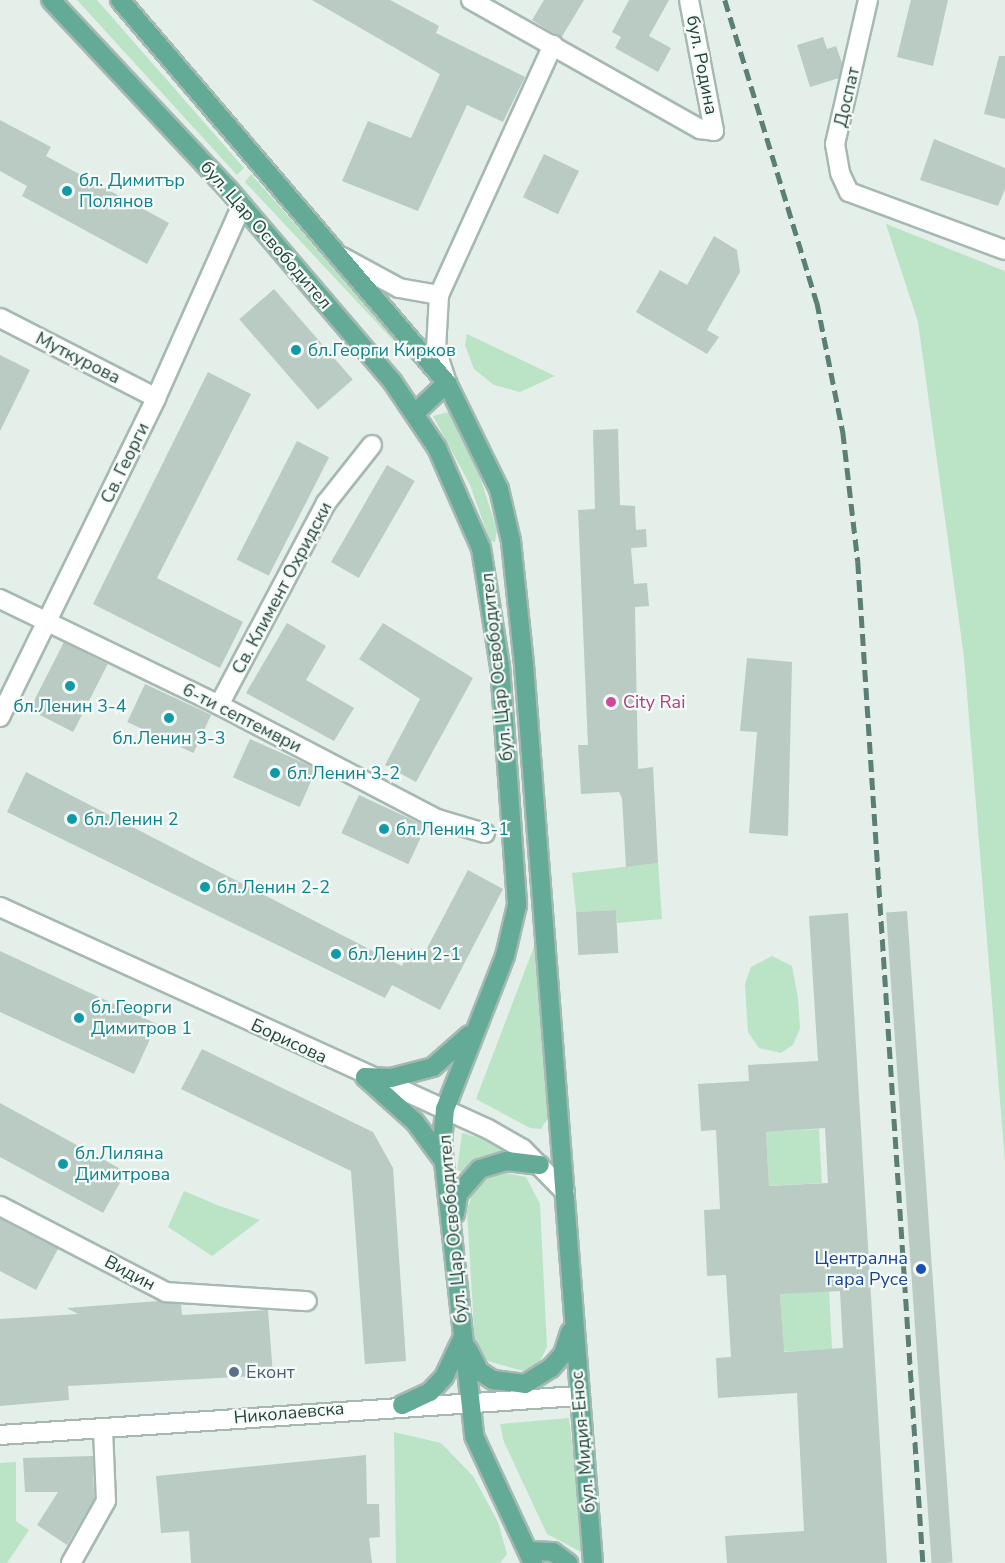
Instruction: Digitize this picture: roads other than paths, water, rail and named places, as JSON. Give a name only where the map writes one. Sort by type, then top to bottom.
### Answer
[{"type":"main road","name":"бул. Цар Освободител","points":[[51,0],[242,205],[415,413],[455,483],[481,548],[500,666],[517,905],[505,956],[445,1109],[444,1163],[453,1226],[469,1402]]},
{"type":"main road","name":"бул. Цар Освободител","points":[[120,0],[447,383],[486,456],[511,541],[565,1192],[573,1322]]},
{"type":"main road","points":[[415,413],[447,383]]},
{"type":"main road","points":[[365,1077],[391,1078],[433,1067],[475,1029]]},
{"type":"main road","points":[[365,1077],[415,1122],[444,1163]]},
{"type":"main road","points":[[453,1226],[458,1194],[480,1169],[507,1161],[540,1165]]},
{"type":"main road","points":[[462,1338],[479,1371],[508,1384],[525,1384],[538,1378],[563,1354],[573,1322]]},
{"type":"main road","name":"бул. Мидия-Енос","points":[[573,1322],[593,1563]]},
{"type":"main road","points":[[402,1406],[430,1392],[444,1377],[462,1338]]},
{"type":"main road","points":[[469,1402],[481,1454],[531,1557],[553,1552],[568,1563]]},
{"type":"street","points":[[447,383],[436,349],[439,295],[553,45],[471,0]]},
{"type":"street","name":"бул. Родина","points":[[553,45],[707,130],[689,0]]},
{"type":"street","name":"Доспат","points":[[868,0],[836,144],[840,173],[849,192],[1005,250]]},
{"type":"street","name":"Св. Георги","points":[[0,717],[156,398],[242,205]]},
{"type":"street","points":[[334,252],[399,288],[439,295]]},
{"type":"street","name":"Муткурова","points":[[0,318],[156,398]]},
{"type":"street","name":"Св. Климент Охридски","points":[[219,705],[326,503],[372,445]]},
{"type":"street","name":"6-ти септември","points":[[0,599],[219,705],[437,819],[485,833]]},
{"type":"street","name":"Борисова","points":[[0,908],[365,1077],[445,1109],[507,1140],[540,1165],[565,1192]]},
{"type":"street","name":"Видин","points":[[0,1206],[166,1292],[307,1301]]},
{"type":"street","name":"Николаевска","points":[[0,1435],[402,1406],[578,1396]]},
{"type":"street","points":[[71,1563],[106,1501],[103,1429]]},
{"type":"railway","points":[[725,0],[817,302],[843,432],[858,562],[923,1563]]},
{"type":"place","name":"бл. Димитър Полянов","points":[[67,191]]},
{"type":"place","name":"бл.Георги Кирков","points":[[296,350]]},
{"type":"place","name":"бл.Ленин 3-4","points":[[70,686]]},
{"type":"place","name":"City Rai","points":[[611,702]]},
{"type":"place","name":"бл.Ленин 3-3","points":[[169,718]]},
{"type":"place","name":"бл.Ленин 3-2","points":[[275,773]]},
{"type":"place","name":"бл.Ленин 2","points":[[72,819]]},
{"type":"place","name":"бл.Ленин 3-1","points":[[384,829]]},
{"type":"place","name":"бл.Ленин 2-2","points":[[205,887]]},
{"type":"place","name":"бл.Ленин 2-1","points":[[336,954]]},
{"type":"place","name":"бл.Георги Димитров 1","points":[[79,1018]]},
{"type":"place","name":"бл.Лиляна Димитрова","points":[[63,1164]]},
{"type":"place","name":"Централна гара Русе","points":[[921,1269]]},
{"type":"place","name":"Еконт","points":[[234,1372]]}]
